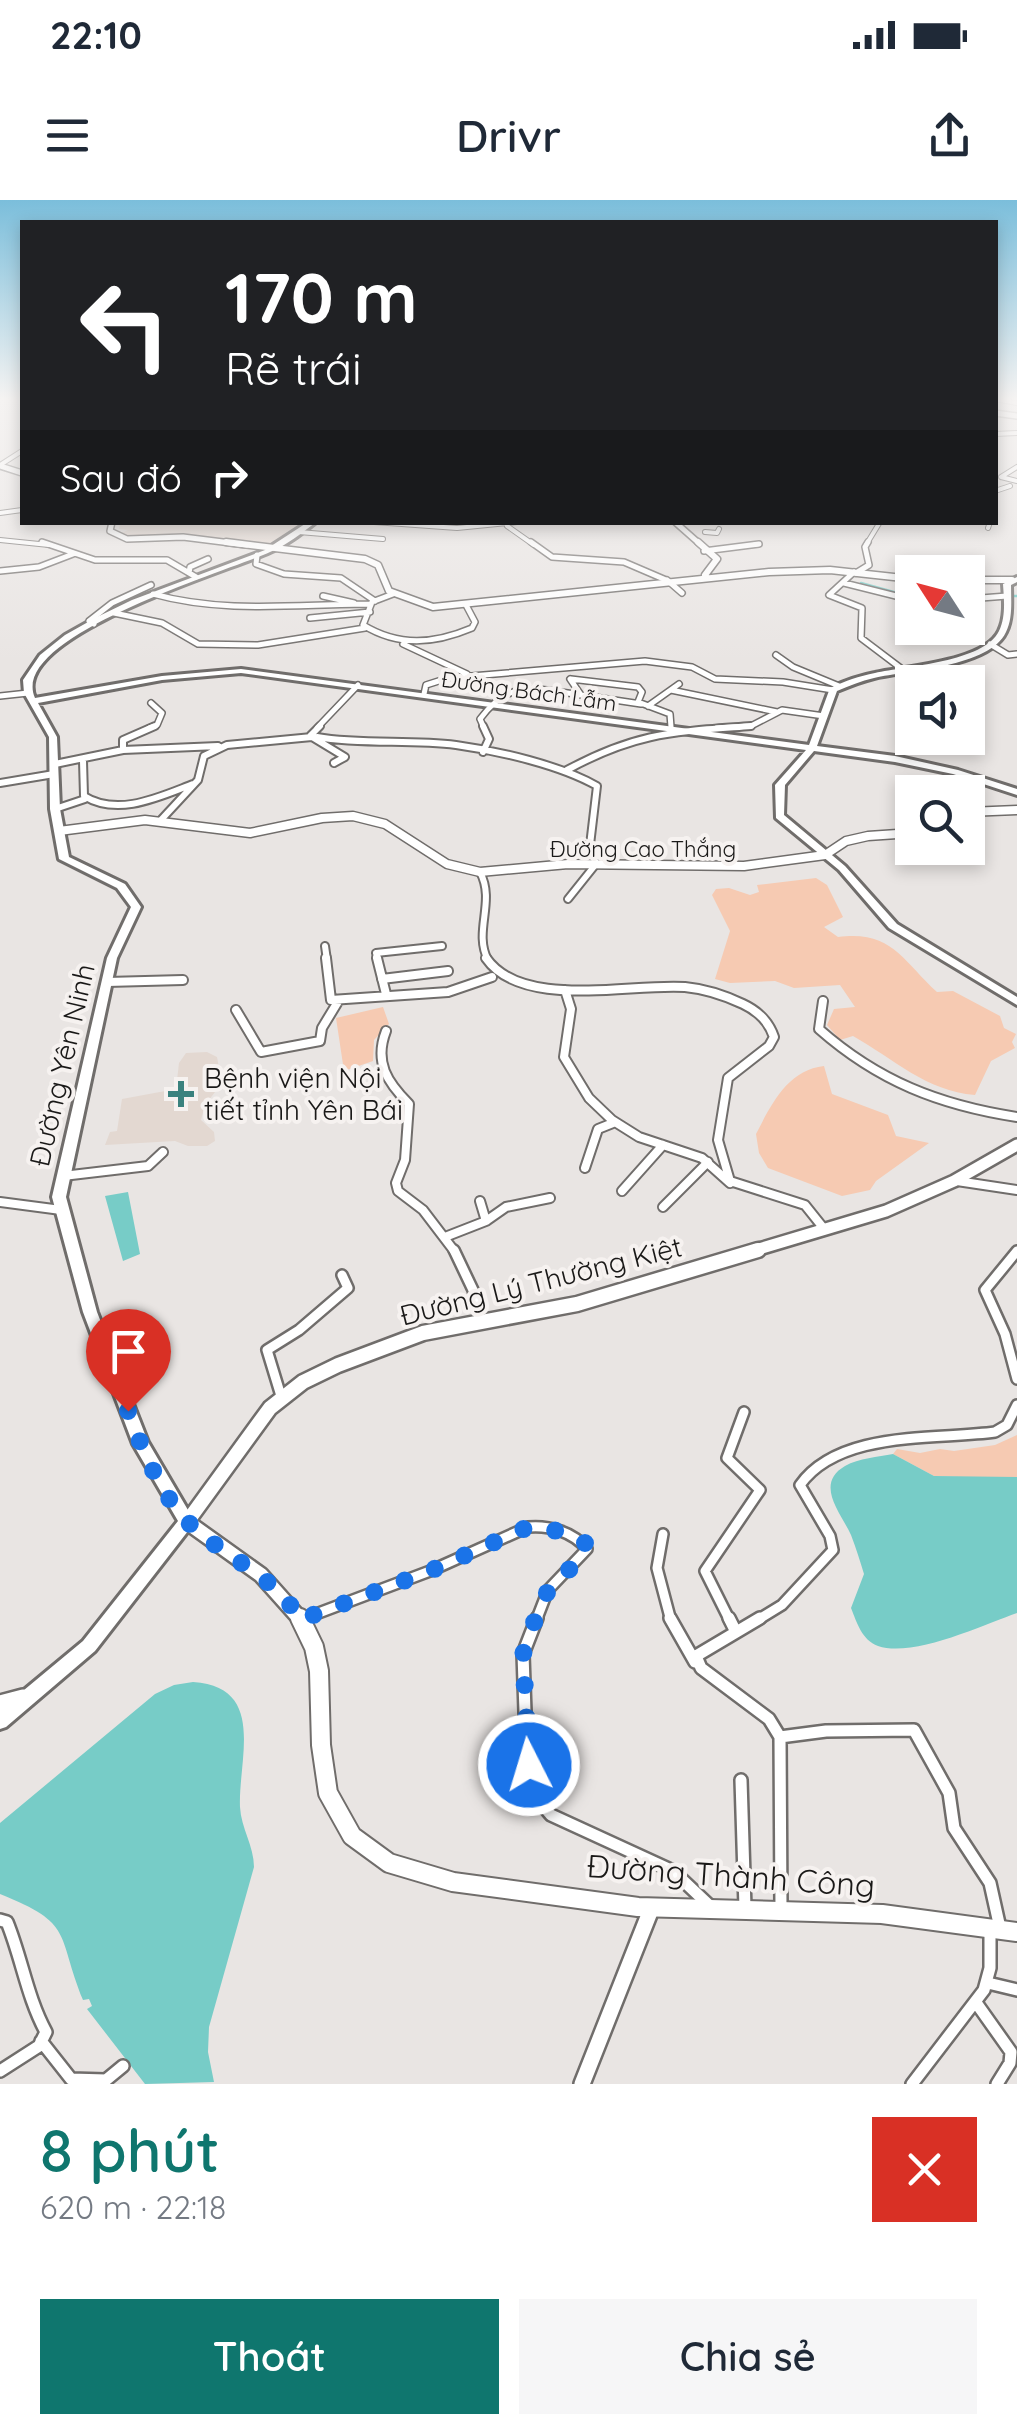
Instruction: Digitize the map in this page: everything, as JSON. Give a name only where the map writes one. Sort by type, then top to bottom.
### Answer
[{"type":"main road","points":[[31,697],[27,680],[54,646],[152,590],[257,556],[309,525]]},
{"type":"main road","points":[[925,665],[948,661],[999,638],[1011,604],[1006,584],[1014,579]]},
{"type":"main road","points":[[895,670],[836,688],[813,746],[780,785],[777,802],[785,823],[826,855],[893,926],[1017,1002]]},
{"type":"main road","name":"Đường Bách Lẫm","points":[[31,697],[241,671],[813,746],[955,772],[1017,792]]},
{"type":"main road","name":"Đường Yên Ninh","points":[[31,697],[53,737],[55,809],[64,858],[121,886],[134,900],[134,914],[113,954],[62,1176],[61,1210],[90,1312],[141,1444],[187,1522]]},
{"type":"main road","name":"Đường Lý Thường Kiệt","points":[[187,1522],[257,1424],[281,1396],[303,1382],[390,1344],[480,1321],[577,1304],[886,1211],[954,1181],[1017,1146]]},
{"type":"main road","points":[[0,1720],[89,1646],[187,1522]]},
{"type":"main road","name":"Đường Thành Công","points":[[187,1522],[245,1564],[300,1620],[314,1645],[325,1788],[339,1820],[382,1860],[423,1876],[652,1908],[781,1908],[1002,1929]]},
{"type":"street","points":[[998,490],[1010,486]]},
{"type":"street","points":[[111,525],[110,531],[123,539],[182,537],[369,560],[378,565],[382,581],[392,594],[426,606],[704,576],[824,570],[895,577]]},
{"type":"street","points":[[393,525],[507,526],[552,557],[624,562],[666,580],[682,593]]},
{"type":"street","points":[[677,525],[718,562],[704,576]]},
{"type":"street","points":[[878,525],[865,547],[868,565],[829,595],[862,608],[862,638],[897,665]]},
{"type":"street","points":[[704,532],[720,529]]},
{"type":"street","points":[[299,532],[383,538]]},
{"type":"street","points":[[0,540],[38,541],[96,560],[166,560],[192,575]]},
{"type":"street","points":[[704,551],[759,544]]},
{"type":"street","points":[[0,571],[38,567],[76,552]]},
{"type":"street","points":[[257,556],[255,563],[282,574],[347,579],[373,602]]},
{"type":"street","points":[[192,575],[190,567],[208,559]]},
{"type":"street","points":[[985,580],[1014,579]]},
{"type":"street","points":[[845,582],[895,594]]},
{"type":"street","points":[[94,624],[88,621],[109,604],[152,590],[189,604],[246,609],[283,604],[358,604],[392,594]]},
{"type":"street","points":[[324,596],[358,604]]},
{"type":"street","points":[[985,600],[1011,604]]},
{"type":"street","points":[[365,628],[364,619],[373,602]]},
{"type":"street","points":[[402,643],[465,632],[476,626],[466,604]]},
{"type":"street","points":[[310,618],[370,612]]},
{"type":"street","points":[[114,614],[163,623],[198,644],[258,645],[365,628],[471,675]]},
{"type":"street","points":[[990,644],[1008,654],[1017,654]]},
{"type":"street","points":[[776,655],[836,688]]},
{"type":"street","points":[[424,694],[426,685],[471,675],[645,661],[692,667],[715,679],[836,688]]},
{"type":"street","points":[[562,666],[581,696]]},
{"type":"street","points":[[570,679],[636,686],[642,690],[638,701],[644,705]]},
{"type":"street","points":[[644,705],[679,684]]},
{"type":"street","points":[[313,737],[358,685]]},
{"type":"street","points":[[483,752],[489,739],[480,719],[490,703],[512,688],[644,705],[670,714],[670,727]]},
{"type":"street","points":[[671,690],[777,712],[824,716]]},
{"type":"street","points":[[0,696],[31,697]]},
{"type":"street","points":[[124,750],[123,740],[157,725],[162,713],[151,703]]},
{"type":"street","points":[[566,771],[606,748],[684,729],[751,726],[767,721],[777,712]]},
{"type":"street","points":[[313,737],[346,757],[334,763]]},
{"type":"street","points":[[0,783],[124,750],[227,746],[313,737],[456,745],[566,771],[597,786],[599,803],[590,836],[596,864],[568,899]]},
{"type":"street","points":[[160,821],[196,783],[204,756],[227,746]]},
{"type":"street","points":[[83,761],[86,799]]},
{"type":"street","points":[[55,809],[86,799],[136,804],[196,783]]},
{"type":"street","points":[[985,811],[1017,810]]},
{"type":"street","name":"Đường Cao Thắng","points":[[59,831],[106,821],[160,821],[205,830],[252,833],[326,815],[362,818],[385,825],[435,859],[480,872],[596,864],[723,868],[826,855],[846,841],[895,835]]},
{"type":"street","points":[[480,872],[488,894],[480,940],[489,962],[513,980],[565,990],[648,984],[706,989],[736,999],[770,1025],[774,1037],[769,1046],[734,1069],[726,1082],[718,1150],[725,1175],[734,1184]]},
{"type":"street","points":[[325,946],[331,1000],[448,992],[492,976]]},
{"type":"street","points":[[386,994],[376,954],[442,946]]},
{"type":"street","points":[[382,978],[448,971]]},
{"type":"street","points":[[108,982],[182,980]]},
{"type":"street","points":[[565,990],[570,1009],[565,1060],[613,1123],[708,1162],[719,1176],[734,1184],[804,1204],[825,1230]]},
{"type":"street","points":[[236,1010],[260,1052],[320,1041],[322,1028],[339,1000]]},
{"type":"street","points":[[823,1001],[819,1028],[858,1063],[958,1108],[1017,1117]]},
{"type":"street","points":[[386,1031],[379,1046],[380,1067],[394,1092],[409,1104],[405,1160],[396,1183],[398,1191],[422,1210],[445,1238],[471,1280],[480,1321]]},
{"type":"street","points":[[585,1168],[598,1129],[613,1123]]},
{"type":"street","points":[[622,1191],[663,1145]]},
{"type":"street","points":[[62,1176],[148,1166],[163,1152]]},
{"type":"street","points":[[663,1207],[708,1162]]},
{"type":"street","points":[[954,1181],[1017,1190]]},
{"type":"street","points":[[445,1238],[486,1221],[506,1207],[550,1198]]},
{"type":"street","points":[[480,1201],[486,1221]]},
{"type":"street","points":[[0,1202],[61,1210]]},
{"type":"street","points":[[1017,1251],[985,1290],[1005,1334],[1017,1379]]},
{"type":"street","points":[[281,1396],[267,1350],[299,1330],[348,1288],[342,1275]]},
{"type":"street","points":[[696,1662],[699,1652],[782,1605],[833,1550],[830,1536],[800,1484],[812,1466],[834,1456],[906,1440],[995,1432],[1013,1420],[1017,1405]]},
{"type":"street","points":[[736,1632],[705,1572],[760,1490],[727,1458],[744,1412]]},
{"type":"street","points":[[300,1620],[448,1564],[518,1530],[539,1526],[576,1536],[587,1548],[548,1590],[523,1654],[526,1741],[534,1795],[551,1814],[673,1871],[712,1909]]},
{"type":"street","points":[[663,1534],[654,1565],[659,1591],[676,1631],[696,1662],[768,1719],[780,1737],[781,1908]]},
{"type":"street","points":[[0,1703],[33,1694]]},
{"type":"street","points":[[780,1737],[826,1730],[914,1730],[949,1793],[954,1828],[990,1883],[1002,1929],[988,1982],[977,2004],[954,2027],[912,2084]]},
{"type":"street","points":[[741,1780],[745,1908]]},
{"type":"street","points":[[582,2084],[652,1908]]},
{"type":"street","points":[[0,1920],[6,1922],[15,1936],[30,2002],[46,2032],[22,2059],[0,2071]]},
{"type":"street","points":[[988,1982],[1017,1990]]},
{"type":"street","points":[[977,2004],[1012,2052],[997,2084]]},
{"type":"street","points":[[41,2041],[71,2079],[106,2080],[123,2066]]},
{"type":"shaded area","points":[[120,525],[306,525],[275,546],[192,536],[126,537],[121,533],[128,530],[119,529]]},
{"type":"shaded area","points":[[816,878],[827,885],[843,917],[824,927],[838,937],[856,936],[884,943],[937,992],[953,991],[1000,1016],[1004,1028],[1016,1034],[1012,1042],[1015,1048],[991,1061],[975,1095],[926,1081],[853,1036],[840,1040],[827,1025],[834,1009],[855,1007],[840,985],[794,988],[775,981],[730,983],[715,979],[730,931],[712,895],[716,889],[729,888],[750,895],[759,892],[757,885]]},
{"type":"shaded area","points":[[383,1007],[389,1024],[374,1040],[373,1061],[344,1071],[336,1018]]},
{"type":"shaded area","name":"Bệnh viện Nội tiết tỉnh Yên Bái","points":[[207,1052],[217,1057],[222,1083],[205,1105],[201,1120],[214,1132],[215,1141],[207,1146],[175,1141],[105,1145],[110,1132],[117,1131],[122,1099],[176,1089],[179,1063],[186,1053]]},
{"type":"shaded area","points":[[824,1066],[832,1094],[888,1115],[896,1136],[929,1143],[876,1181],[870,1190],[842,1196],[768,1168],[759,1153],[756,1134],[782,1090],[800,1074]]},
{"type":"shaded area","points":[[1017,1435],[1017,1477],[1008,1479],[934,1476],[893,1454],[897,1449],[920,1453],[995,1445]]},
{"type":"water","points":[[128,1192],[140,1254],[123,1261],[105,1196]]},
{"type":"water","points":[[893,1454],[934,1476],[1017,1477],[1017,1613],[910,1648],[878,1646],[864,1635],[851,1608],[864,1574],[833,1499],[831,1481],[850,1463]]},
{"type":"water","points":[[193,1682],[216,1687],[231,1697],[240,1711],[244,1748],[240,1807],[254,1867],[209,2027],[208,2052],[214,2082],[145,2084],[87,2009],[92,2006],[89,1999],[83,2000],[65,1945],[52,1923],[0,1894],[0,1823],[155,1694]]},
{"type":"waterway","points":[[861,583],[895,592]]},
{"type":"waterway","points":[[1011,596],[1017,596]]},
{"type":"place","name":"Bệnh viện Nội tiết tỉnh Yên Bái","points":[[181,1094]]},
{"type":"route","points":[[128,1411],[157,1475],[187,1522],[273,1588],[300,1620],[448,1564],[528,1527],[539,1526],[576,1536],[585,1543],[584,1554],[543,1597],[523,1654],[529,1765]]}]
